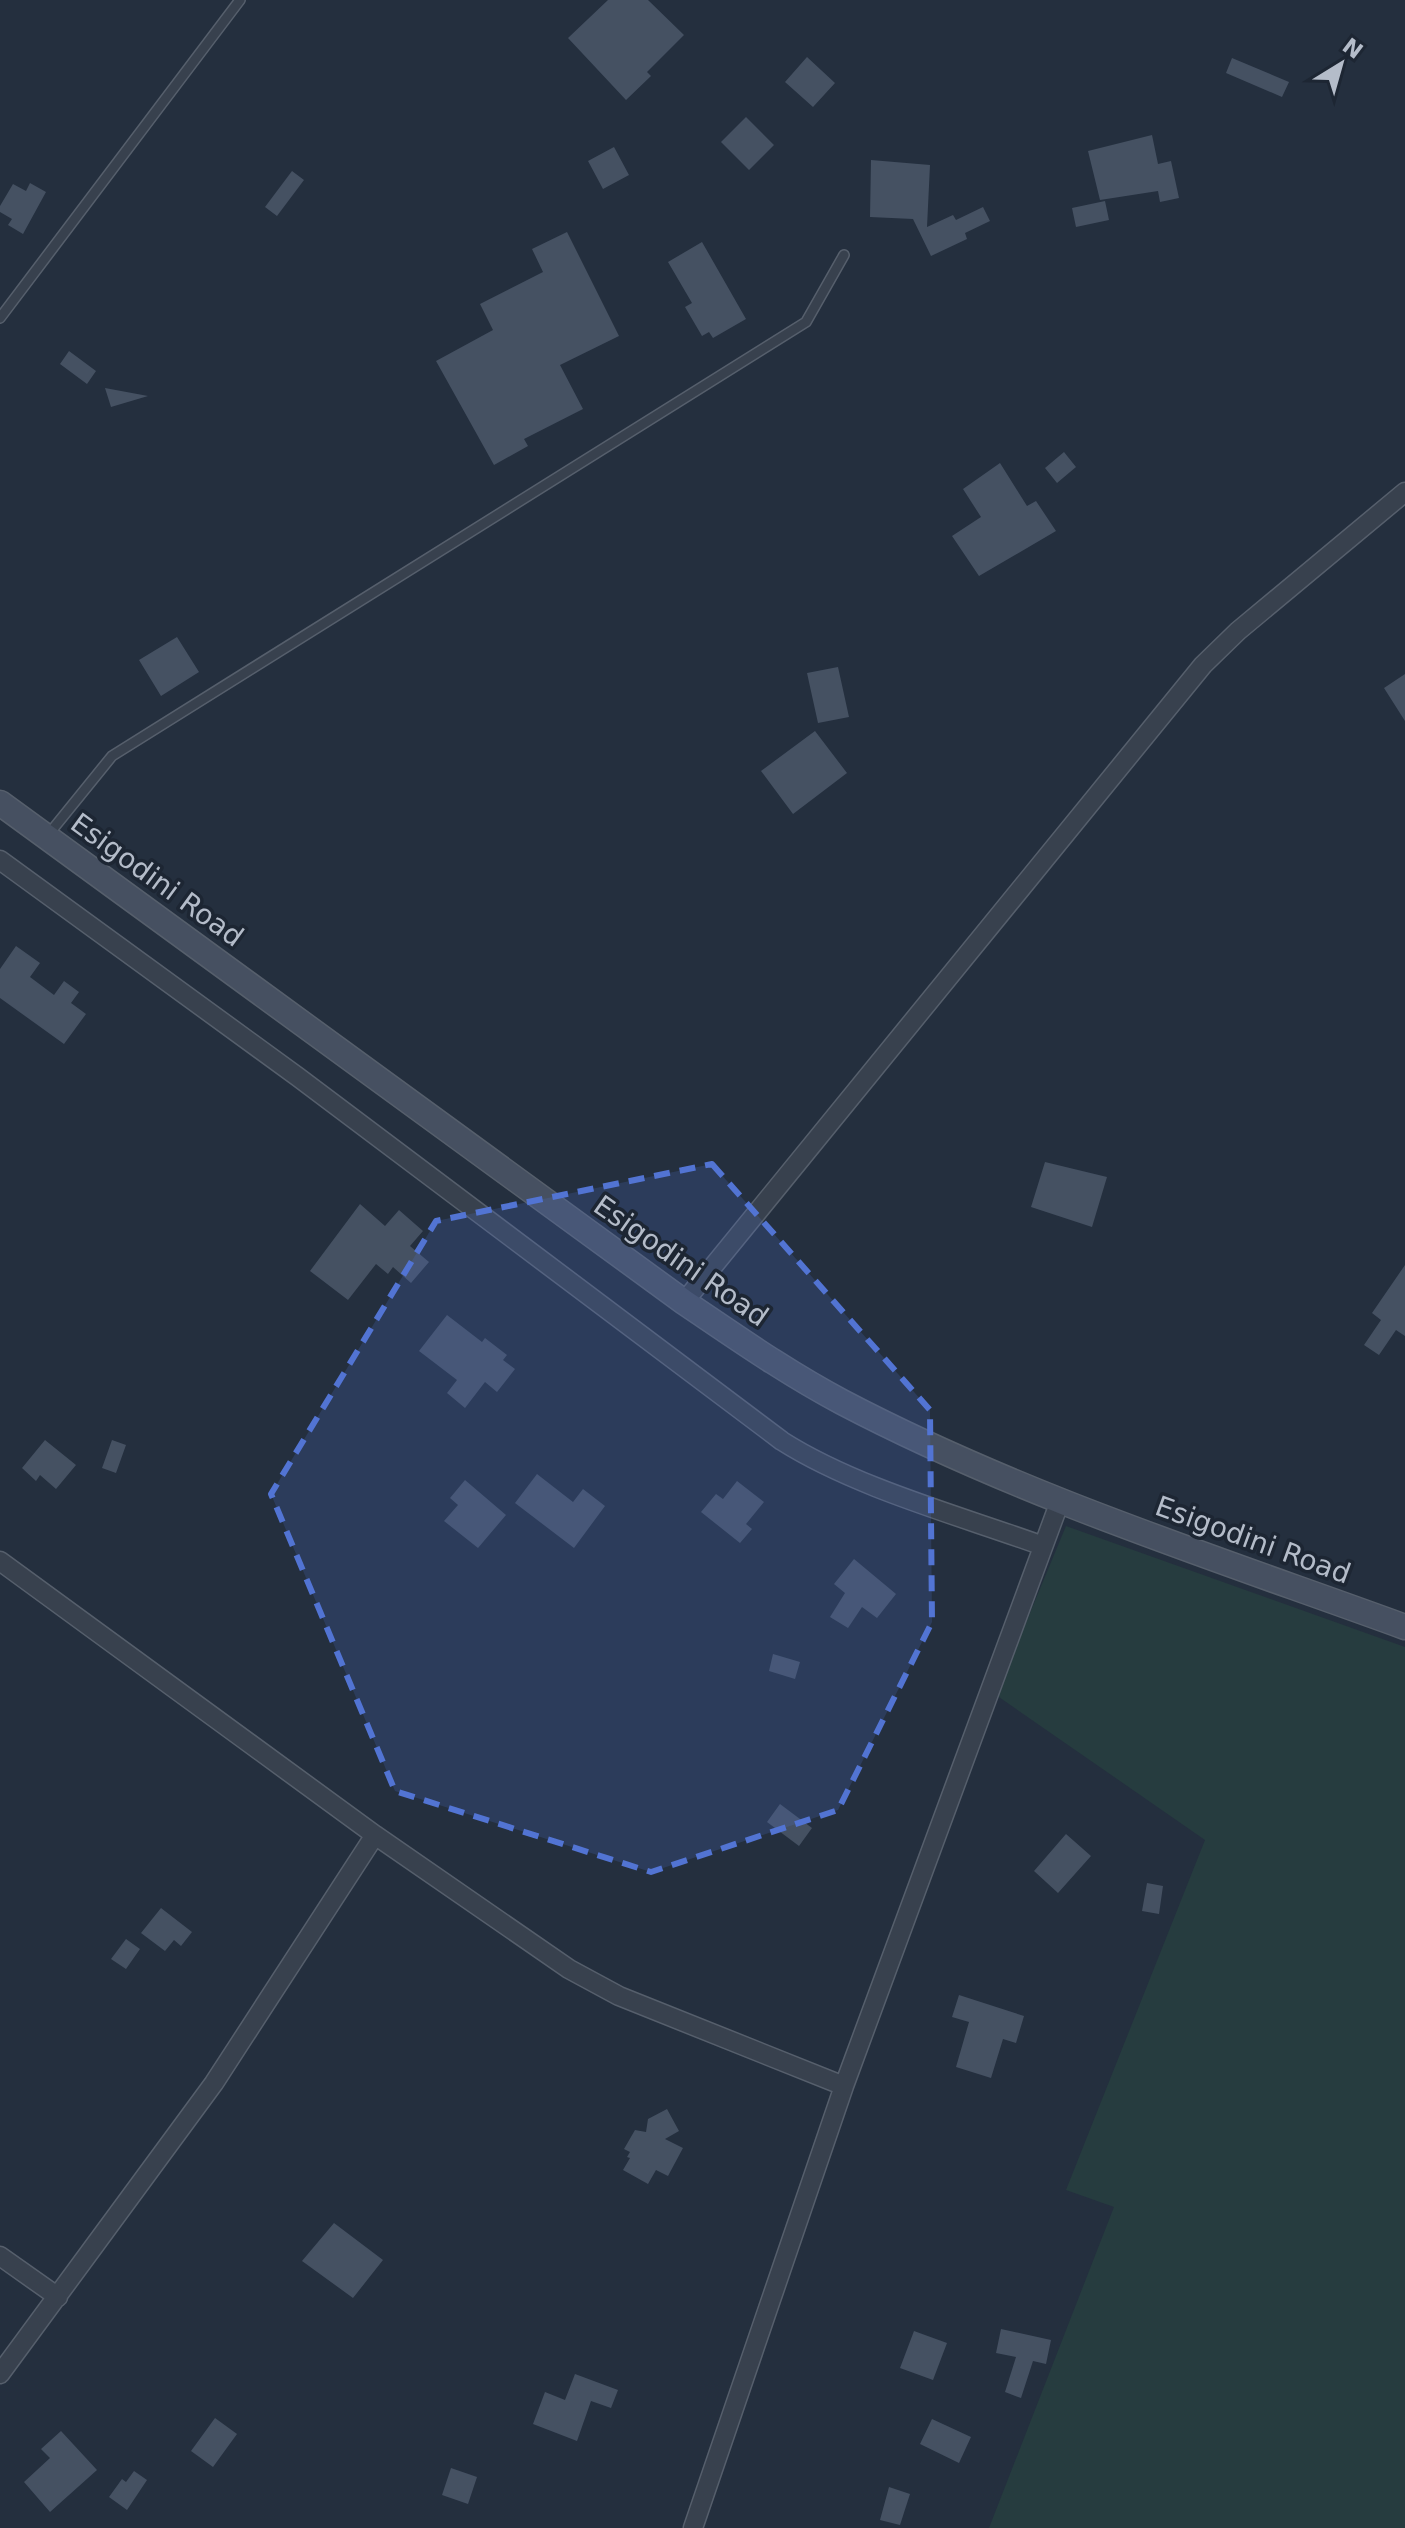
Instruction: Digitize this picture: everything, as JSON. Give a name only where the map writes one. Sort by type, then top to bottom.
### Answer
[{"type":"main road","name":"Esigodini Road","points":[[0,803],[684,1302],[791,1374],[943,1451],[1060,1501],[1405,1627]]},
{"type":"street","points":[[684,1302],[1203,665],[1238,631],[1405,492]]},
{"type":"street","points":[[0,860],[298,1077],[782,1441],[806,1456],[1043,1546]]},
{"type":"street","points":[[693,2528],[844,2086],[1060,1501]]},
{"type":"street","points":[[0,1561],[375,1835],[591,1983],[844,2086]]},
{"type":"street","points":[[0,2374],[214,2083],[375,1835]]},
{"type":"street","points":[[0,2256],[58,2297]]},
{"type":"lane","points":[[0,318],[240,0]]},
{"type":"lane","points":[[46,837],[112,756],[806,322],[844,255]]},
{"type":"highlighted area","points":[[712,1164],[930,1410],[932,1622],[838,1810],[651,1872],[395,1791],[271,1494],[436,1221]]},
{"type":"green space","points":[[1066,1526],[1405,1647],[1405,2528],[989,2528],[1114,2207],[1066,2190],[1205,1840],[996,1695]]},
{"type":"building","points":[[608,0],[648,0],[684,35],[647,72],[651,76],[626,100],[568,38]]},
{"type":"building","points":[[807,57],[835,83],[813,107],[785,82]]},
{"type":"building","points":[[1232,58],[1289,82],[1282,97],[1226,73]]},
{"type":"building","points":[[746,117],[774,145],[749,170],[721,142]]},
{"type":"building","points":[[1152,135],[1158,164],[1171,161],[1179,198],[1160,202],[1158,191],[1100,200],[1088,151]]},
{"type":"building","points":[[614,147],[629,175],[603,189],[588,161]]},
{"type":"building","points":[[871,160],[930,165],[927,227],[953,215],[956,220],[983,207],[990,221],[965,233],[967,239],[931,256],[913,219],[870,217]]},
{"type":"building","points":[[292,171],[304,180],[277,216],[265,207]]},
{"type":"building","points":[[30,183],[46,192],[23,234],[8,225],[12,219],[0,212],[0,206],[13,184],[26,191]]},
{"type":"building","points":[[1105,201],[1109,220],[1076,227],[1072,208]]},
{"type":"building","points":[[567,232],[619,336],[560,365],[583,409],[524,439],[528,446],[494,465],[436,361],[493,330],[480,304],[543,272],[532,249]]},
{"type":"building","points":[[702,242],[746,319],[713,338],[709,332],[702,336],[685,307],[692,303],[668,262]]},
{"type":"building","points":[[69,351],[96,371],[87,384],[60,364]]},
{"type":"building","points":[[105,388],[148,396],[111,407]]},
{"type":"building","points":[[1064,452],[1076,467],[1057,483],[1045,468]]},
{"type":"building","points":[[1000,463],[1027,506],[1036,501],[1056,531],[979,576],[952,536],[981,517],[963,489]]},
{"type":"building","points":[[177,637],[199,672],[161,696],[139,660]]},
{"type":"building","points":[[838,667],[849,717],[818,723],[807,673]]},
{"type":"building","points":[[1405,674],[1405,721],[1384,688]]},
{"type":"building","points":[[815,731],[847,773],[793,814],[761,771]]},
{"type":"building","points":[[16,946],[40,963],[30,977],[54,995],[64,981],[79,992],[71,1003],[86,1014],[64,1044],[0,998],[0,969]]},
{"type":"building","points":[[1045,1162],[1107,1177],[1092,1227],[1031,1207]]},
{"type":"building","points":[[360,1204],[385,1226],[399,1210],[423,1231],[410,1246],[429,1262],[411,1283],[393,1267],[388,1274],[376,1264],[348,1300],[310,1271]]},
{"type":"building","points":[[1405,1265],[1405,1336],[1396,1330],[1379,1355],[1364,1345],[1381,1320],[1372,1313]]},
{"type":"building","points":[[447,1315],[482,1342],[485,1338],[507,1355],[503,1360],[515,1369],[497,1392],[485,1382],[465,1408],[447,1393],[457,1380],[419,1351]]},
{"type":"building","points":[[45,1440],[76,1465],[56,1489],[40,1475],[36,1481],[22,1468]]},
{"type":"building","points":[[112,1440],[126,1445],[116,1473],[102,1468]]},
{"type":"building","points":[[537,1474],[573,1502],[583,1489],[605,1506],[574,1548],[515,1503]]},
{"type":"building","points":[[465,1480],[506,1515],[478,1548],[444,1521],[458,1505],[450,1498]]},
{"type":"building","points":[[737,1481],[764,1502],[746,1524],[752,1529],[740,1543],[701,1512],[716,1494],[723,1499]]},
{"type":"building","points":[[854,1559],[896,1594],[877,1618],[862,1607],[848,1628],[830,1617],[845,1593],[834,1584]]},
{"type":"building","points":[[773,1654],[800,1662],[795,1679],[769,1671]]},
{"type":"building","points":[[780,1804],[812,1828],[799,1846],[767,1822]]},
{"type":"building","points":[[1066,1834],[1091,1856],[1058,1893],[1034,1871]]},
{"type":"building","points":[[1147,1883],[1163,1886],[1159,1914],[1142,1911]]},
{"type":"building","points":[[161,1908],[192,1932],[181,1946],[174,1940],[165,1951],[141,1933]]},
{"type":"building","points":[[126,1939],[140,1949],[126,1969],[111,1959]]},
{"type":"building","points":[[959,1995],[1024,2016],[1016,2043],[1003,2039],[991,2078],[956,2067],[969,2022],[952,2017]]},
{"type":"building","points":[[667,2109],[679,2131],[665,2139],[683,2148],[668,2176],[656,2170],[648,2184],[623,2170],[630,2158],[627,2157],[630,2152],[624,2149],[635,2130],[646,2132],[648,2119]]},
{"type":"building","points":[[334,2223],[383,2260],[353,2298],[302,2261]]},
{"type":"building","points":[[1001,2329],[1051,2340],[1046,2364],[1033,2361],[1021,2398],[1005,2392],[1016,2357],[996,2353]]},
{"type":"building","points":[[914,2331],[947,2343],[933,2380],[900,2368]]},
{"type":"building","points":[[575,2374],[618,2390],[611,2408],[591,2401],[577,2441],[533,2424],[545,2392],[565,2400]]},
{"type":"building","points":[[215,2418],[237,2434],[213,2467],[191,2451]]},
{"type":"building","points":[[932,2419],[971,2437],[959,2463],[920,2444]]},
{"type":"building","points":[[61,2431],[97,2470],[50,2512],[24,2482],[50,2458],[41,2449]]},
{"type":"building","points":[[451,2468],[477,2477],[468,2504],[442,2495]]},
{"type":"building","points":[[134,2471],[147,2480],[127,2510],[109,2497],[122,2479],[126,2482]]},
{"type":"building","points":[[889,2487],[910,2494],[900,2525],[880,2520]]}]
